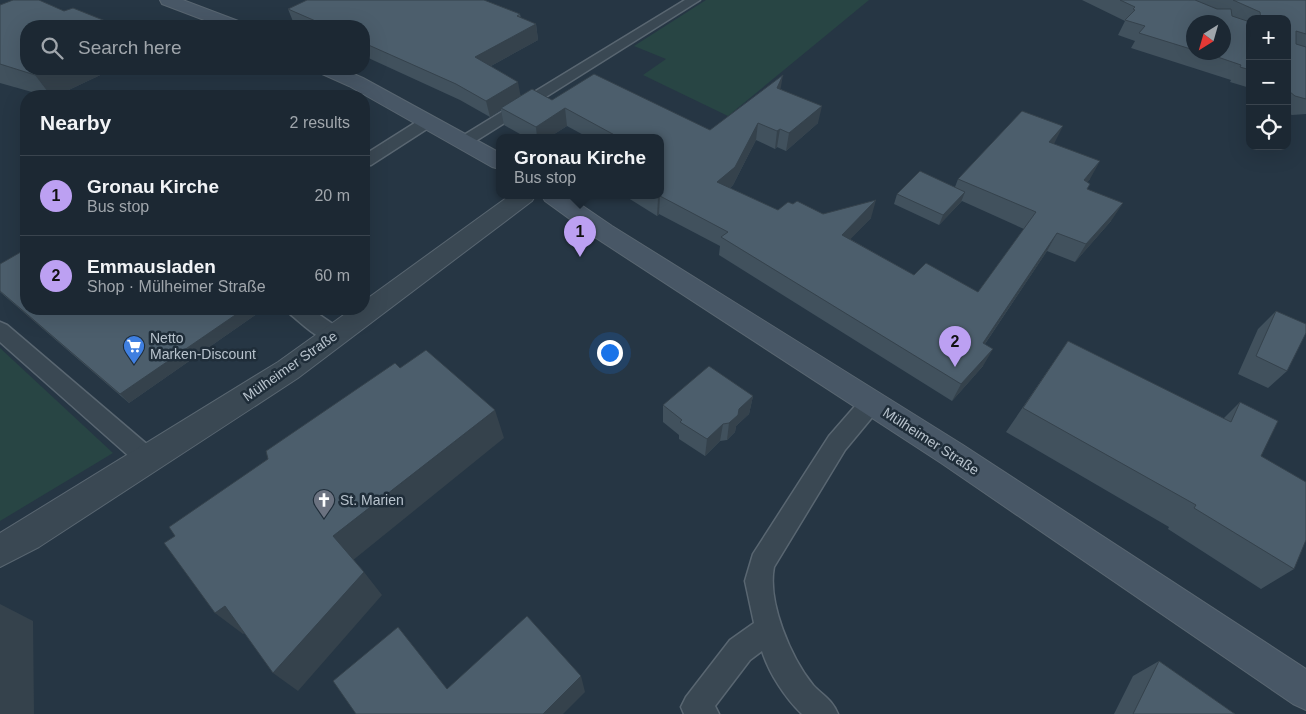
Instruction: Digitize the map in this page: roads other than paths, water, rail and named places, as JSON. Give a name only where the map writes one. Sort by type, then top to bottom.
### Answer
[{"type":"main road","points":[[168,0],[220,20]]},
{"type":"main road","points":[[340,75],[496,160]]},
{"type":"main road","name":"Mülheimer Straße","points":[[557,199],[604,232],[871,402],[1306,691]]},
{"type":"street","name":"Mülheimer Straße","points":[[370,309],[520,199]]},
{"type":"street","name":"Mülheimer Straße","points":[[0,551],[27,536],[288,370],[362,315]]},
{"type":"lane","points":[[464,141],[694,0]]},
{"type":"lane","points":[[370,158],[427,122]]},
{"type":"lane","points":[[305,315],[333,336]]},
{"type":"lane","points":[[0,330],[148,459]]},
{"type":"lane","points":[[824,714],[803,695],[778,656],[758,581],[762,563],[837,444],[871,402]]},
{"type":"lane","points":[[704,714],[696,707],[740,650],[770,628]]},
{"type":"place","name":"Gronau Kirche","points":[[580,257]]},
{"type":"place","name":"Netto Marken-Discount","points":[[134,365]]},
{"type":"place","name":"Emmausladen","points":[[955,367]]},
{"type":"place","name":"St. Marien","points":[[324,519]]}]
